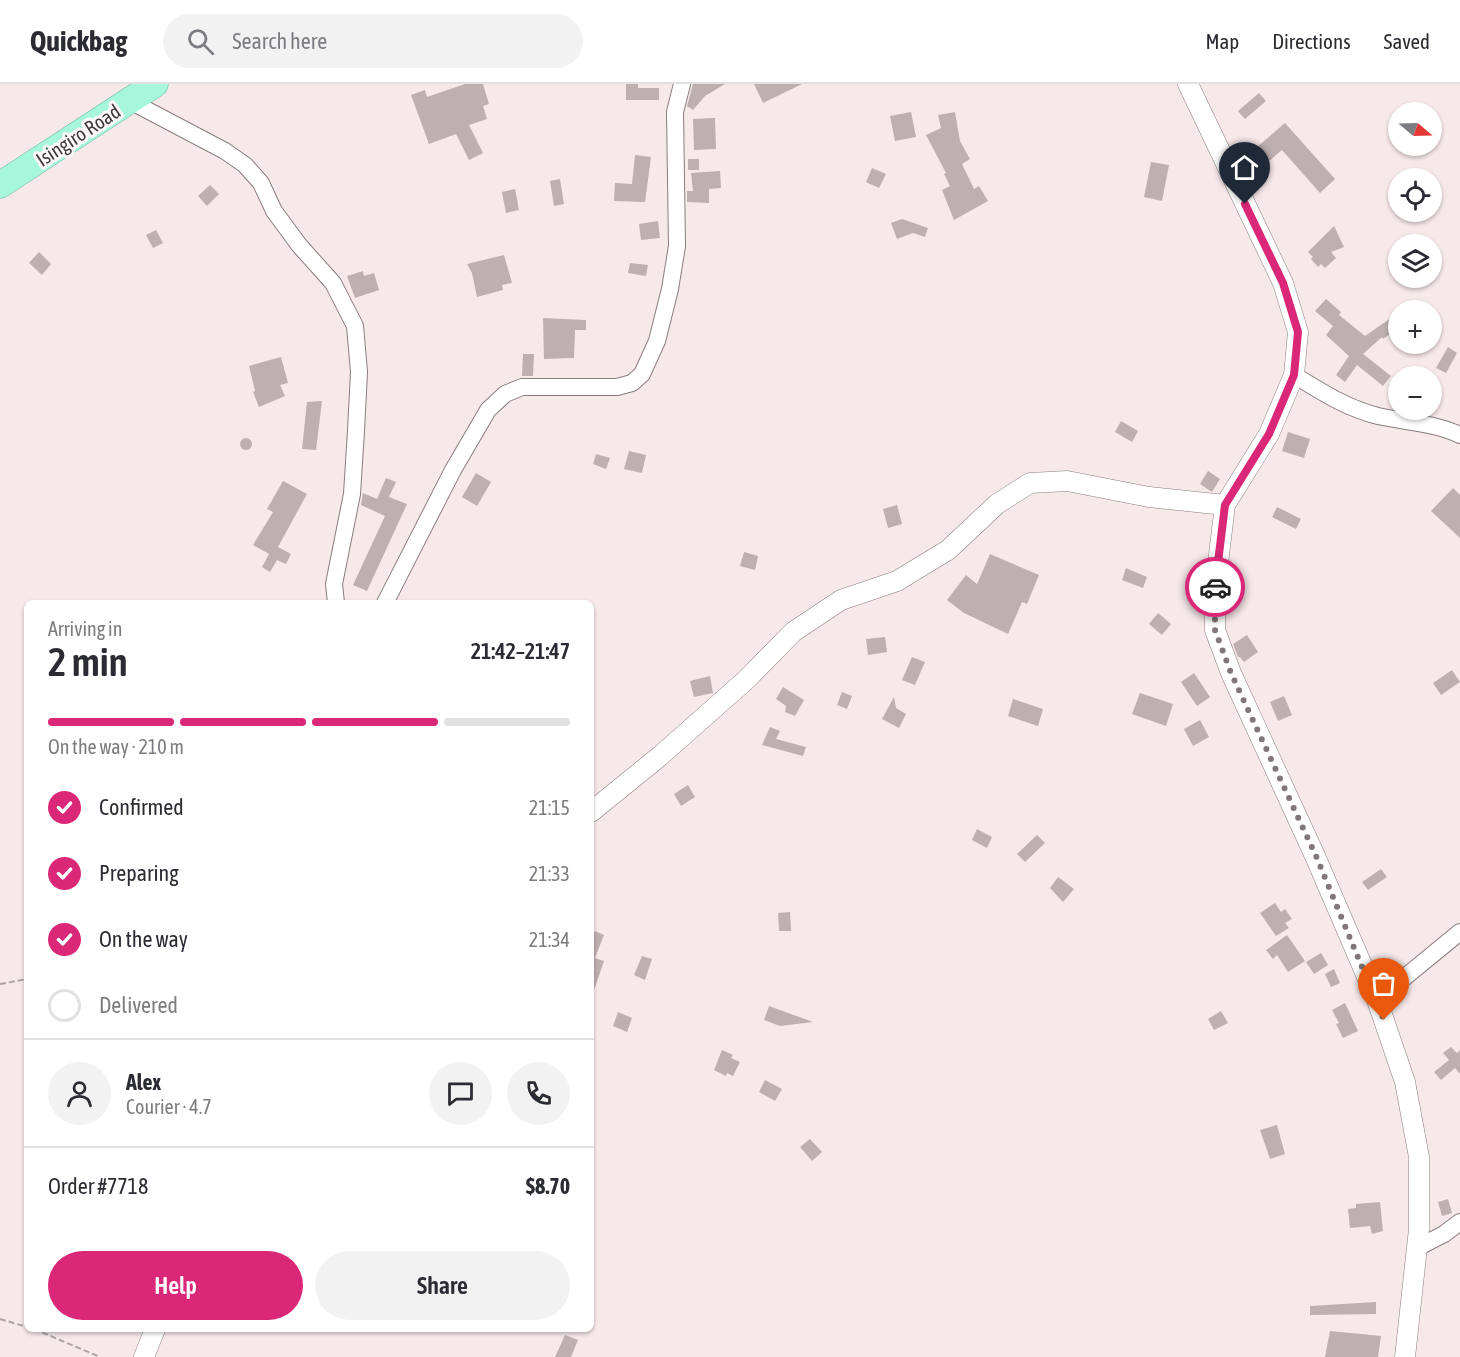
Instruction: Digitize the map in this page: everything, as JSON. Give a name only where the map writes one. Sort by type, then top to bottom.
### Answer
[{"type":"main road","name":"Isingiro Road","points":[[0,185],[155,84]]},
{"type":"street","points":[[387,600],[459,460],[488,410],[504,394],[522,387],[618,387],[632,383],[642,374],[657,341],[670,289],[677,246],[675,112],[682,84]]},
{"type":"street","points":[[1188,84],[1283,283],[1298,332],[1294,375],[1269,434],[1225,505],[1215,588],[1215,630],[1231,673],[1316,856],[1377,1000],[1405,1082],[1419,1157],[1419,1229],[1405,1357]]},
{"type":"street","points":[[130,101],[225,151],[245,165],[261,183],[274,211],[299,245],[333,283],[355,326],[359,372],[352,494],[334,576],[336,600]]},
{"type":"street","points":[[1294,375],[1343,405],[1377,416],[1444,428],[1460,435]]},
{"type":"street","points":[[594,810],[660,756],[747,679],[793,632],[841,600],[897,581],[948,550],[997,504],[1030,483],[1067,481],[1149,497],[1225,505]]},
{"type":"street","points":[[1377,1000],[1460,932]]},
{"type":"street","points":[[1417,1248],[1444,1234],[1460,1222]]},
{"type":"street","points":[[144,1357],[153,1332]]},
{"type":"path","points":[[0,984],[24,980]]},
{"type":"path","points":[[0,1319],[24,1326]]},
{"type":"path","points":[[41,1332],[100,1357]]},
{"type":"building","points":[[465,84],[483,84],[489,104],[483,106],[487,119],[469,125],[483,153],[469,160],[456,134],[429,144],[411,95],[425,90],[427,97]]},
{"type":"building","points":[[626,84],[638,84],[638,88],[659,88],[659,100],[626,100]]},
{"type":"building","points":[[693,84],[725,84],[705,96],[693,110],[687,106]]},
{"type":"building","points":[[754,84],[802,84],[763,103]]},
{"type":"building","points":[[1259,93],[1266,101],[1245,119],[1238,111]]},
{"type":"building","points":[[911,112],[916,137],[895,141],[890,116]]},
{"type":"building","points":[[955,112],[960,141],[970,159],[962,164],[974,189],[979,186],[988,201],[954,220],[942,190],[950,186],[944,174],[946,173],[926,135],[941,128],[938,115]]},
{"type":"building","points":[[715,118],[716,149],[694,150],[693,119]]},
{"type":"building","points":[[1285,123],[1335,179],[1320,193],[1282,150],[1269,161],[1257,147]]},
{"type":"building","points":[[635,155],[651,157],[645,202],[614,201],[615,183],[632,184]]},
{"type":"building","points":[[688,159],[699,159],[699,170],[688,170]]},
{"type":"building","points":[[1151,162],[1169,165],[1162,201],[1144,197]]},
{"type":"building","points":[[872,168],[886,174],[879,188],[866,182]]},
{"type":"building","points":[[720,171],[721,188],[709,189],[709,203],[687,202],[687,191],[693,191],[691,173]]},
{"type":"building","points":[[560,179],[564,204],[554,206],[550,181]]},
{"type":"building","points":[[210,185],[219,194],[207,206],[198,196]]},
{"type":"building","points":[[515,189],[519,210],[506,213],[502,192]]},
{"type":"building","points":[[902,219],[928,228],[925,237],[913,233],[897,239],[891,223]]},
{"type":"building","points":[[658,221],[660,238],[641,240],[639,224]]},
{"type":"building","points":[[1334,226],[1344,247],[1331,252],[1336,258],[1325,268],[1321,264],[1318,267],[1308,252]]},
{"type":"building","points":[[156,230],[163,243],[153,248],[146,235]]},
{"type":"building","points":[[39,252],[51,264],[42,275],[29,263]]},
{"type":"building","points":[[504,255],[512,283],[502,285],[503,290],[477,297],[472,273],[467,264]]},
{"type":"building","points":[[630,263],[648,265],[646,276],[628,273]]},
{"type":"building","points":[[363,271],[364,276],[374,273],[379,290],[355,298],[347,276]]},
{"type":"building","points":[[1326,299],[1341,312],[1339,315],[1365,336],[1388,320],[1388,336],[1383,339],[1382,337],[1363,354],[1388,374],[1388,380],[1383,386],[1357,365],[1345,382],[1336,375],[1349,356],[1326,335],[1333,326],[1315,311]]},
{"type":"building","points":[[543,318],[586,320],[586,330],[575,330],[574,358],[544,359]]},
{"type":"building","points":[[1448,347],[1457,353],[1446,373],[1442,371],[1442,366],[1437,366]]},
{"type":"building","points":[[523,354],[534,354],[533,376],[522,376]]},
{"type":"building","points":[[281,357],[288,383],[280,385],[285,396],[259,407],[253,392],[255,391],[249,366]]},
{"type":"building","points":[[322,401],[316,450],[302,449],[307,402]]},
{"type":"building","points":[[1121,421],[1138,431],[1132,442],[1115,432]]},
{"type":"building","points":[[1288,432],[1310,439],[1304,458],[1282,451]]},
{"type":"building","points":[[248,438],[251,439],[251,449],[244,450],[241,449],[240,442],[241,439]]},
{"type":"building","points":[[629,451],[646,455],[642,473],[624,469]]},
{"type":"building","points":[[596,454],[610,458],[606,469],[593,464]]},
{"type":"building","points":[[1208,471],[1220,479],[1212,492],[1200,484]]},
{"type":"building","points":[[476,473],[491,482],[477,506],[462,497]]},
{"type":"building","points":[[386,478],[396,482],[389,497],[407,504],[367,591],[353,585],[385,516],[361,505],[363,493],[377,499]]},
{"type":"building","points":[[283,481],[307,494],[278,547],[291,554],[286,564],[277,560],[270,572],[262,567],[269,554],[253,545],[273,512],[267,509]]},
{"type":"building","points":[[1453,488],[1460,495],[1460,538],[1431,511]]},
{"type":"building","points":[[897,505],[902,524],[888,528],[883,509]]},
{"type":"building","points":[[1277,507],[1301,519],[1296,529],[1272,517]]},
{"type":"building","points":[[744,552],[758,556],[755,570],[740,566]]},
{"type":"building","points":[[990,554],[1039,575],[1027,604],[1022,602],[1008,634],[964,613],[947,600],[966,575],[977,584]]},
{"type":"building","points":[[1126,568],[1147,577],[1143,588],[1122,580]]},
{"type":"building","points":[[1158,613],[1171,624],[1162,635],[1149,624]]},
{"type":"building","points":[[1247,635],[1258,652],[1244,662],[1238,657],[1233,644]]},
{"type":"building","points":[[885,637],[887,652],[868,655],[866,639]]},
{"type":"building","points":[[912,657],[925,662],[915,685],[902,680]]},
{"type":"building","points":[[1452,670],[1460,682],[1441,695],[1433,683]]},
{"type":"building","points":[[1194,673],[1210,697],[1197,706],[1181,682]]},
{"type":"building","points":[[710,676],[713,693],[694,697],[690,681]]},
{"type":"building","points":[[783,687],[804,700],[795,716],[785,712],[786,706],[776,699]]},
{"type":"building","points":[[842,692],[852,696],[847,709],[837,705]]},
{"type":"building","points":[[1140,693],[1173,704],[1166,726],[1132,714]]},
{"type":"building","points":[[1284,696],[1292,715],[1278,721],[1270,702]]},
{"type":"building","points":[[894,697],[896,708],[906,714],[899,728],[882,719]]},
{"type":"building","points":[[1013,699],[1043,709],[1038,726],[1008,716]]},
{"type":"building","points":[[1200,720],[1209,737],[1193,746],[1184,729]]},
{"type":"building","points":[[770,727],[780,731],[776,739],[806,747],[803,756],[762,745]]},
{"type":"building","points":[[688,785],[695,797],[681,806],[674,794]]},
{"type":"building","points":[[977,829],[992,837],[987,848],[972,840]]},
{"type":"building","points":[[1037,835],[1045,843],[1025,862],[1017,854]]},
{"type":"building","points":[[1381,869],[1387,877],[1368,890],[1362,882]]},
{"type":"building","points":[[1058,877],[1074,889],[1063,902],[1050,888]]},
{"type":"building","points":[[1275,903],[1281,912],[1285,909],[1292,919],[1285,923],[1289,928],[1276,936],[1260,913]]},
{"type":"building","points":[[790,912],[791,931],[779,931],[778,913]]},
{"type":"building","points":[[595,931],[604,935],[595,958],[604,961],[594,990]]},
{"type":"building","points":[[1287,935],[1305,961],[1288,972],[1277,955],[1273,959],[1266,950]]},
{"type":"building","points":[[1321,953],[1328,965],[1314,974],[1306,962]]},
{"type":"building","points":[[642,956],[652,959],[645,980],[634,975]]},
{"type":"building","points":[[1334,969],[1340,983],[1331,987],[1325,974]]},
{"type":"building","points":[[1345,1003],[1358,1031],[1343,1038],[1332,1010]]},
{"type":"building","points":[[769,1006],[813,1022],[780,1026],[764,1020]]},
{"type":"building","points":[[1221,1011],[1228,1023],[1214,1030],[1208,1019]]},
{"type":"building","points":[[618,1012],[632,1018],[627,1032],[613,1026]]},
{"type":"building","points":[[1451,1047],[1457,1053],[1460,1050],[1460,1074],[1455,1068],[1441,1080],[1434,1072],[1449,1060],[1443,1053]]},
{"type":"building","points":[[722,1050],[733,1055],[731,1058],[740,1062],[733,1076],[727,1073],[726,1076],[714,1070]]},
{"type":"building","points":[[765,1080],[782,1089],[775,1101],[759,1092]]},
{"type":"building","points":[[1277,1125],[1285,1154],[1270,1159],[1260,1130]]},
{"type":"building","points":[[810,1139],[822,1152],[812,1161],[800,1147]]},
{"type":"building","points":[[1448,1199],[1452,1213],[1442,1216],[1438,1202]]},
{"type":"building","points":[[1380,1202],[1383,1231],[1372,1234],[1370,1226],[1350,1228],[1348,1209],[1356,1208],[1356,1204]]},
{"type":"building","points":[[1376,1302],[1376,1314],[1310,1315],[1310,1306]]},
{"type":"building","points":[[1330,1331],[1381,1336],[1378,1357],[1325,1357]]},
{"type":"building","points":[[565,1335],[578,1340],[571,1357],[555,1357]]},
{"type":"way so far","points":[[1215,587],[1215,630],[1231,673],[1316,856],[1384,1020]]},
{"type":"route","points":[[1215,587],[1225,505],[1269,434],[1294,375],[1298,332],[1283,283],[1245,204]]}]
